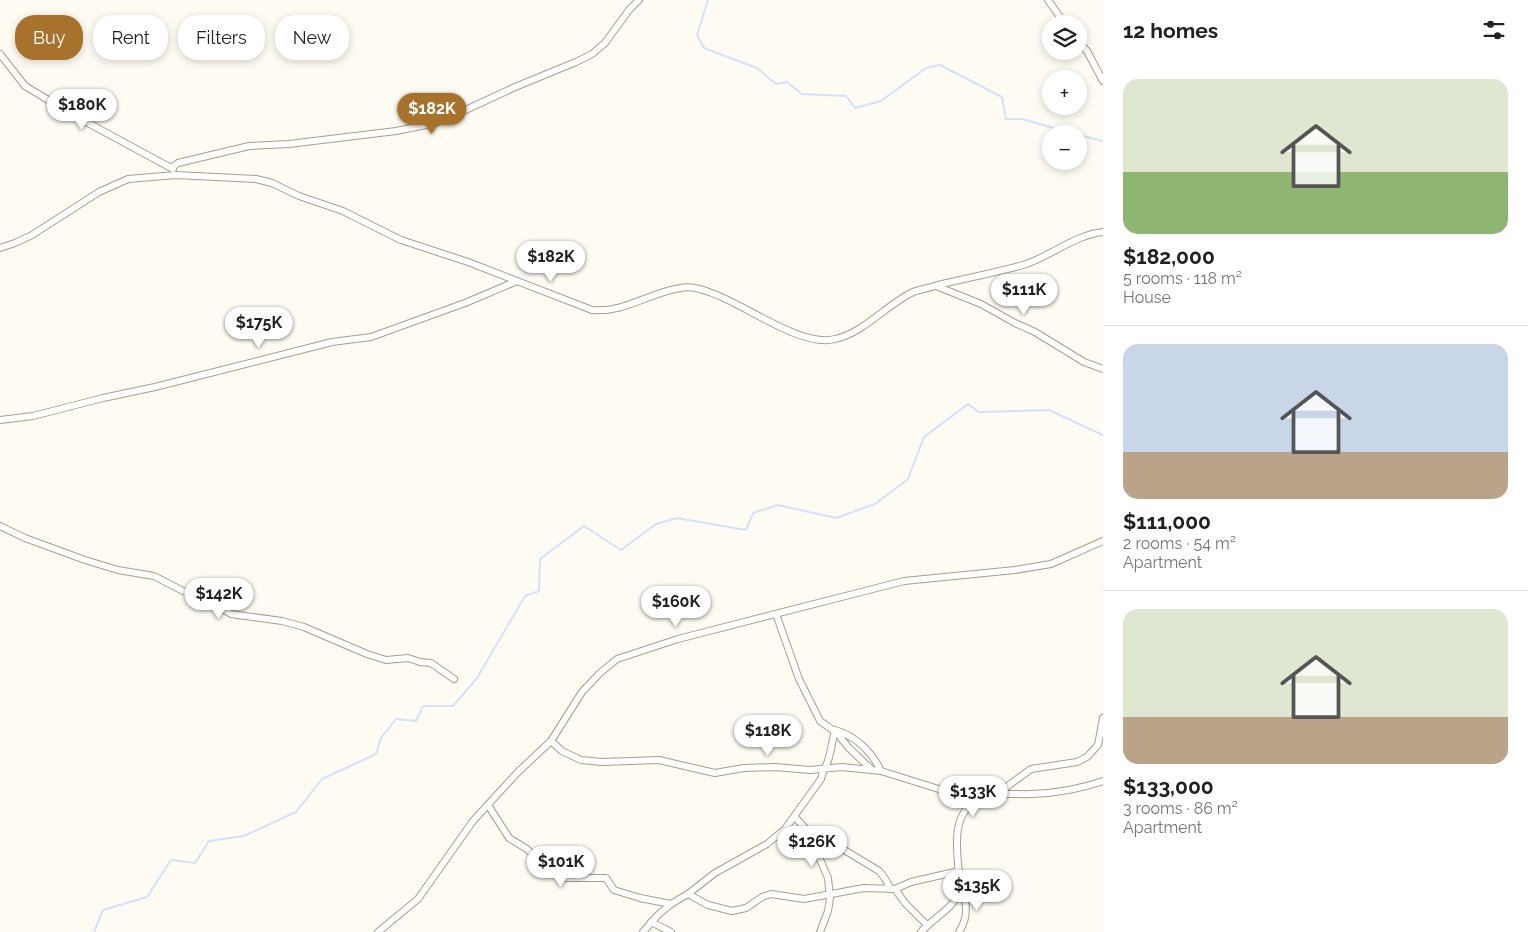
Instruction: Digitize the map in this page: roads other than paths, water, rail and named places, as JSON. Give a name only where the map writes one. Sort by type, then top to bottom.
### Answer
[{"type":"street","points":[[171,168],[178,164],[249,146],[289,144],[396,131],[444,120],[514,87],[592,54],[605,43],[628,10],[639,0]]},
{"type":"street","points":[[1048,0],[1059,15]]},
{"type":"street","points":[[1087,51],[1103,81]]},
{"type":"street","points":[[0,54],[25,86],[77,117],[189,177]]},
{"type":"street","points":[[0,248],[32,235],[80,203],[128,179],[176,176],[256,179],[272,183],[299,196],[353,215],[401,240],[517,281],[581,307],[600,311],[630,305],[680,288],[694,289],[710,292],[792,331],[822,340],[836,339],[852,332],[912,293],[1023,265],[1086,236],[1103,232]]},
{"type":"street","points":[[0,420],[33,416],[332,342],[367,338],[466,303],[517,281]]},
{"type":"street","points":[[936,286],[982,304],[1015,324],[1035,332],[1084,362],[1103,369]]},
{"type":"street","points":[[0,526],[25,538],[106,567],[159,578],[183,591],[201,596],[232,614],[282,621],[304,627],[367,654],[386,660],[408,658],[431,663],[454,679]]},
{"type":"street","points":[[378,932],[418,899],[462,837],[488,805],[517,773],[551,742],[570,709],[586,687],[617,659],[678,639],[904,581],[1007,571],[1051,564],[1103,541]]},
{"type":"street","points":[[776,614],[799,678],[820,721],[856,740],[874,758],[881,771]]},
{"type":"street","points":[[998,794],[1032,769],[1076,762],[1087,757],[1098,745],[1103,718]]},
{"type":"street","points":[[643,932],[671,904],[688,894],[715,873],[767,844],[785,829],[795,818],[821,779],[830,757],[834,730]]},
{"type":"street","points":[[834,730],[872,770]]},
{"type":"street","points":[[551,742],[570,756],[589,761],[659,760],[715,773],[757,768],[810,770],[842,767],[881,771],[961,796],[979,799],[998,794],[1058,792],[1103,781]]},
{"type":"street","points":[[959,932],[966,919],[966,906],[960,890],[956,835],[960,819],[965,811],[979,799]]},
{"type":"street","points":[[488,805],[509,838],[526,849],[548,870],[560,877],[572,879],[606,878],[614,890],[640,898],[671,904]]},
{"type":"street","points":[[795,818],[814,837],[846,851],[876,869],[926,925]]},
{"type":"street","points":[[814,837],[828,878],[829,907],[820,932]]},
{"type":"street","points":[[688,894],[708,905],[732,911],[746,908],[762,897],[771,894],[804,899],[864,888],[893,889],[912,882],[959,871]]},
{"type":"street","points":[[920,932],[951,903],[960,890]]},
{"type":"street","points":[[651,922],[671,932]]},
{"type":"waterway","points":[[708,0],[697,35],[704,48],[757,68],[776,84],[787,82],[802,94],[846,96],[855,108],[881,101],[926,68],[940,65],[1002,97],[1006,119],[1022,119],[1043,125]]},
{"type":"waterway","points":[[1087,137],[1103,141]]},
{"type":"waterway","points":[[94,932],[103,910],[147,897],[171,860],[195,863],[209,841],[244,836],[296,812],[322,779],[376,754],[381,738],[396,719],[416,721],[423,706],[453,706],[477,678],[525,596],[539,591],[540,559],[584,526],[621,550],[656,524],[677,518],[746,530],[753,513],[778,505],[836,518],[875,504],[908,479],[924,437],[968,404],[979,412],[1049,410],[1103,435]]}]
